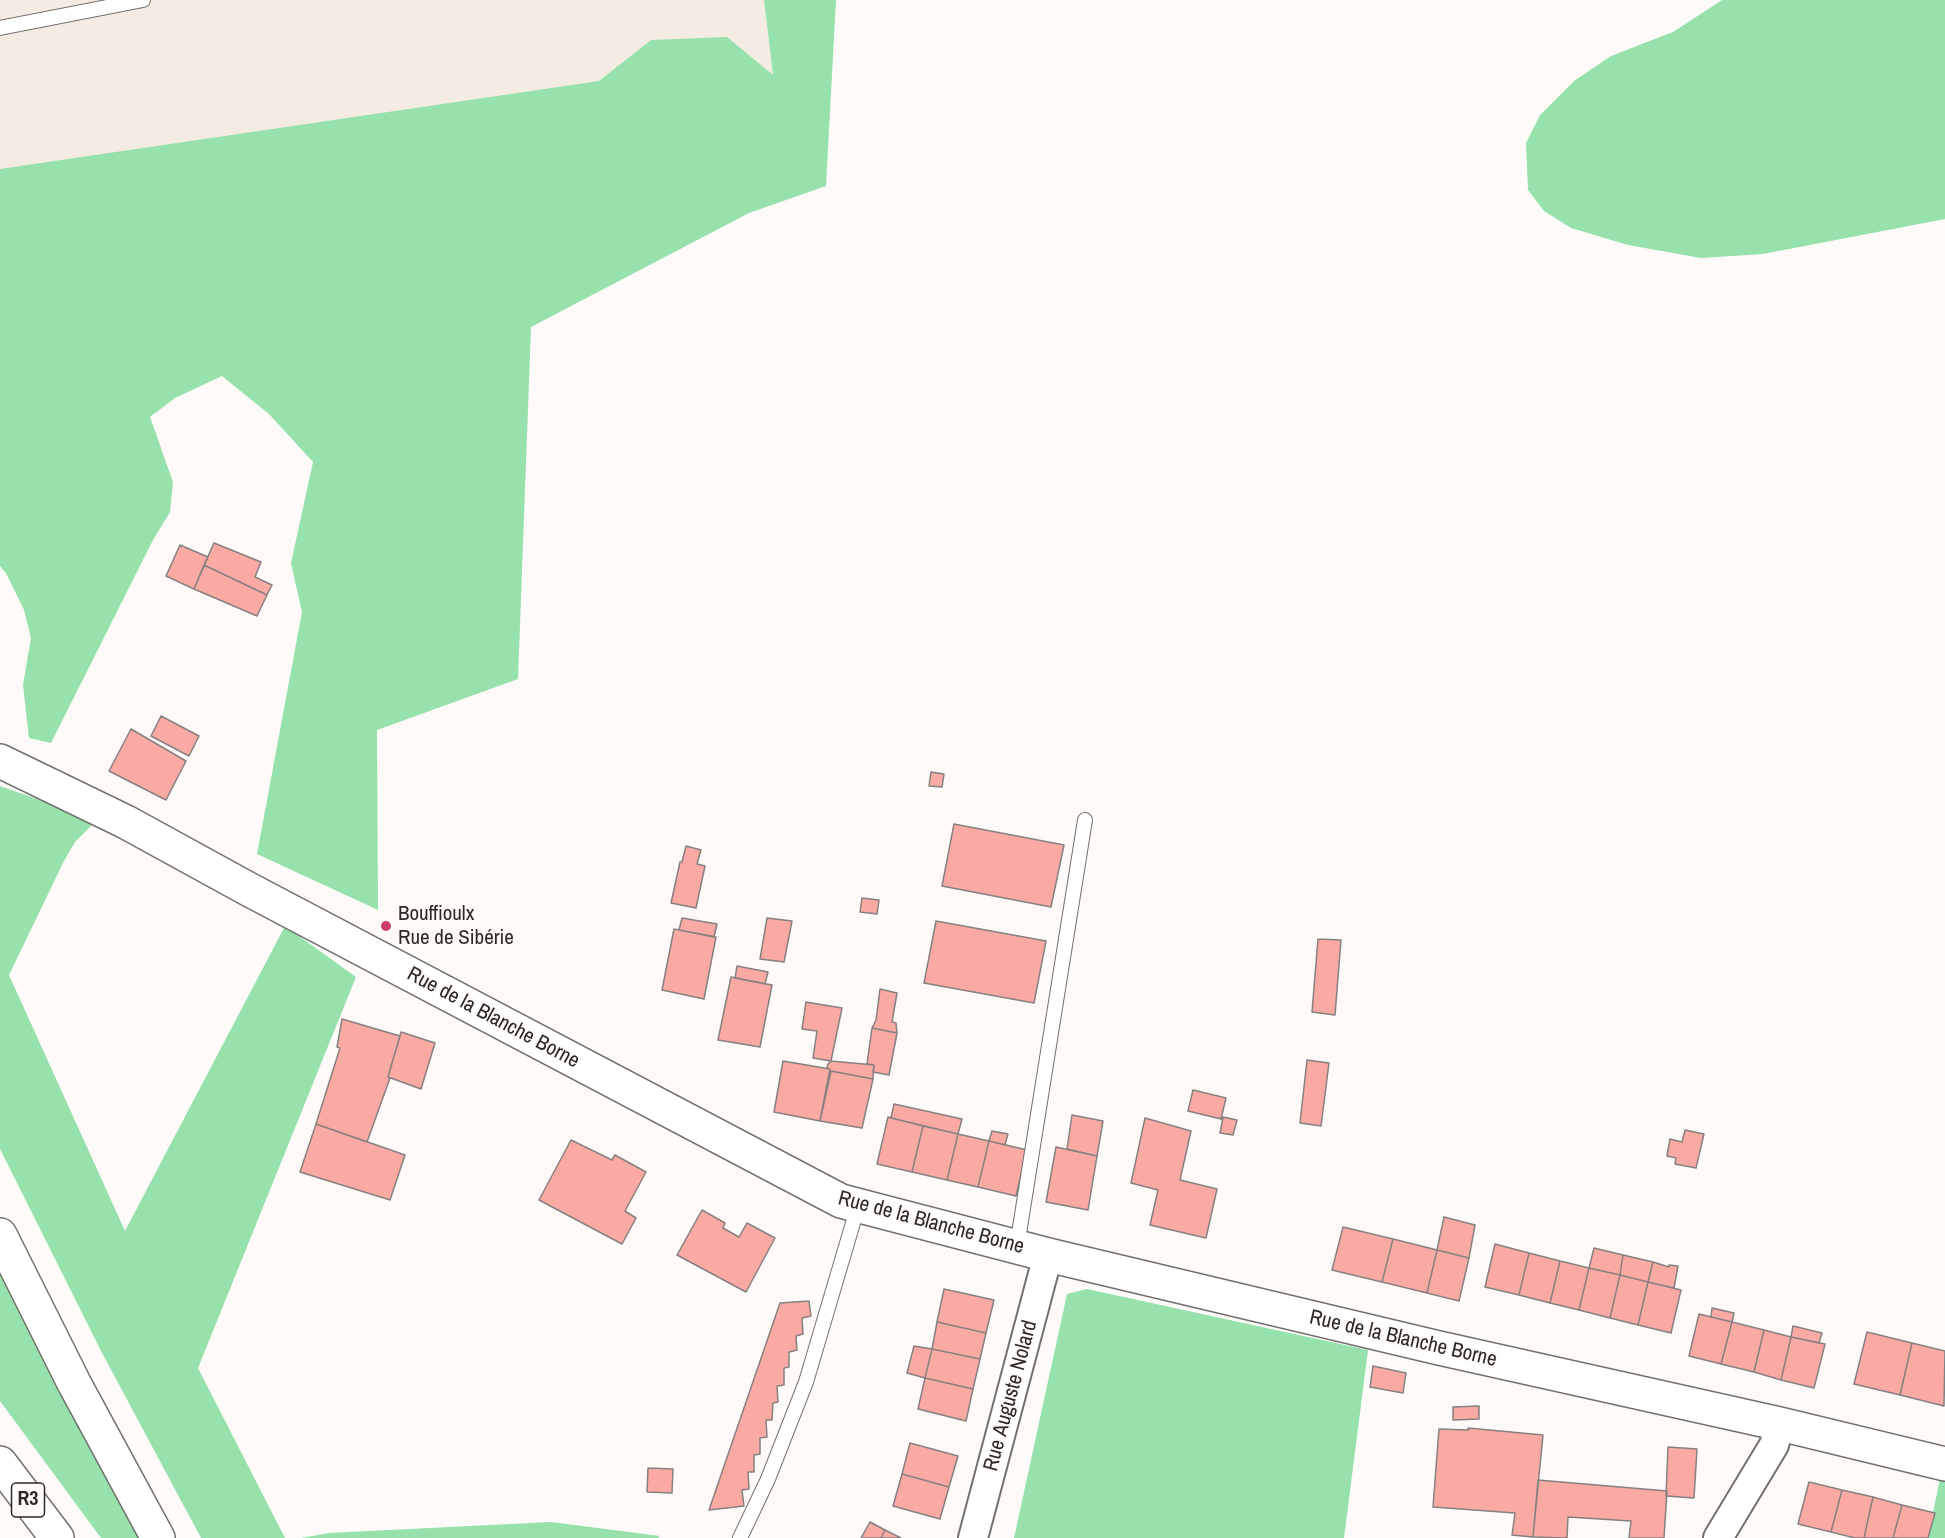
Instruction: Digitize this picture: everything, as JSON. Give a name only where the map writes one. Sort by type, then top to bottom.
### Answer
[{"type":"main road","name":"Rue de la Blanche Borne","points":[[0,761],[126,822],[250,891],[841,1202],[1048,1255],[1439,1348],[1945,1464]]},
{"type":"main road","points":[[0,1235],[74,1383],[158,1538]]},
{"type":"main road","name":"R3","points":[[0,1463],[57,1538]]},
{"type":"street","name":"Rue Auguste Nolard","points":[[973,1538],[1048,1255]]},
{"type":"street","points":[[1718,1538],[1774,1446],[1780,1425]]},
{"type":"lane","points":[[0,28],[143,0]]},
{"type":"lane","points":[[1017,1246],[1085,820]]},
{"type":"lane","points":[[741,1538],[768,1479],[806,1382],[858,1206]]},
{"type":"shaded area","points":[[0,0],[764,0],[777,106],[0,377]]},
{"type":"green space","points":[[764,0],[836,0],[826,186],[749,213],[531,327],[518,679],[377,730],[378,910],[257,854],[302,612],[291,563],[313,462],[269,414],[222,376],[175,398],[150,417],[173,482],[170,512],[153,540],[51,743],[29,738],[23,685],[31,638],[24,610],[6,573],[0,566],[0,169],[599,81],[651,40],[727,37],[773,75]]},
{"type":"green space","points":[[1722,0],[1945,0],[1945,219],[1763,254],[1701,258],[1628,245],[1571,228],[1544,211],[1528,190],[1526,143],[1540,115],[1574,81],[1611,56],[1673,32]]},
{"type":"green space","points":[[0,786],[97,820],[75,842],[64,861],[9,975],[125,1231],[285,926],[356,977],[198,1368],[285,1538],[201,1538],[101,1351],[0,1149]]},
{"type":"green space","points":[[0,1264],[142,1538],[101,1538],[0,1401]]},
{"type":"green space","points":[[1087,1289],[1368,1350],[1344,1538],[1014,1538],[1067,1294]]},
{"type":"green space","points":[[1940,1478],[1945,1480],[1945,1538],[1928,1538]]},
{"type":"green space","points":[[551,1522],[660,1536],[658,1538],[301,1538],[329,1533]]},
{"type":"building","points":[[214,543],[261,562],[255,577],[272,585],[267,595],[204,565]]},
{"type":"building","points":[[180,545],[208,557],[194,589],[166,576]]},
{"type":"building","points":[[204,565],[267,595],[257,616],[194,589]]},
{"type":"building","points":[[161,716],[199,736],[189,756],[151,736]]},
{"type":"building","points":[[131,729],[186,761],[166,800],[109,771]]},
{"type":"building","points":[[931,772],[944,774],[942,787],[929,786]]},
{"type":"building","points":[[954,824],[1064,845],[1051,907],[942,886]]},
{"type":"building","points":[[686,846],[701,850],[697,864],[705,866],[696,908],[671,903]]},
{"type":"building","points":[[862,898],[879,900],[877,914],[860,912]]},
{"type":"building","points":[[682,918],[717,924],[714,937],[679,930]]},
{"type":"building","points":[[767,918],[792,921],[784,962],[760,959]]},
{"type":"building","points":[[936,921],[1046,941],[1034,1003],[924,983]]},
{"type":"building","points":[[674,929],[716,937],[704,999],[662,990]]},
{"type":"building","points":[[1318,939],[1341,940],[1335,1015],[1312,1012]]},
{"type":"building","points":[[737,966],[768,972],[765,984],[735,978]]},
{"type":"building","points":[[731,977],[772,985],[760,1047],[718,1040]]},
{"type":"building","points":[[880,989],[897,993],[892,1022],[896,1023],[897,1033],[872,1028],[876,1020]]},
{"type":"building","points":[[806,1002],[842,1008],[831,1061],[813,1058],[817,1031],[802,1029]]},
{"type":"building","points":[[342,1019],[400,1036],[388,1077],[390,1078],[367,1142],[316,1124],[340,1048],[337,1047]]},
{"type":"building","points":[[872,1028],[897,1033],[889,1075],[873,1072],[874,1065],[867,1064]]},
{"type":"building","points":[[401,1032],[435,1043],[421,1089],[388,1077]]},
{"type":"building","points":[[1307,1060],[1329,1063],[1321,1126],[1300,1123]]},
{"type":"building","points":[[783,1061],[830,1069],[820,1121],[774,1112]]},
{"type":"building","points":[[831,1061],[874,1065],[873,1079],[831,1071],[827,1068]]},
{"type":"building","points":[[831,1071],[873,1079],[862,1128],[820,1121]]},
{"type":"building","points":[[1193,1090],[1226,1098],[1221,1119],[1188,1111]]},
{"type":"building","points":[[894,1104],[962,1119],[958,1134],[891,1118]]},
{"type":"building","points":[[1072,1115],[1103,1121],[1097,1156],[1067,1149]]},
{"type":"building","points":[[888,1117],[923,1126],[912,1172],[877,1164]]},
{"type":"building","points":[[1223,1117],[1237,1120],[1233,1135],[1220,1133]]},
{"type":"building","points":[[1145,1118],[1191,1131],[1180,1180],[1217,1189],[1206,1238],[1150,1225],[1158,1190],[1131,1183]]},
{"type":"building","points":[[316,1124],[405,1155],[390,1200],[300,1172]]},
{"type":"building","points":[[923,1126],[958,1134],[947,1180],[912,1172]]},
{"type":"building","points":[[1685,1130],[1704,1134],[1696,1168],[1675,1164],[1676,1158],[1667,1156],[1670,1139],[1682,1142]]},
{"type":"building","points":[[992,1131],[1008,1134],[1005,1145],[989,1141]]},
{"type":"building","points":[[958,1134],[989,1141],[978,1187],[947,1180]]},
{"type":"building","points":[[571,1140],[612,1160],[615,1155],[646,1172],[625,1211],[636,1218],[622,1244],[539,1200]]},
{"type":"building","points":[[989,1141],[1027,1150],[1016,1196],[978,1187]]},
{"type":"building","points":[[1056,1147],[1097,1156],[1088,1210],[1046,1202]]},
{"type":"building","points":[[702,1210],[725,1223],[723,1228],[739,1237],[747,1223],[775,1238],[746,1292],[677,1255]]},
{"type":"building","points":[[1444,1217],[1475,1225],[1469,1258],[1437,1250]]},
{"type":"building","points":[[1343,1227],[1393,1239],[1382,1282],[1332,1270]]},
{"type":"building","points":[[1393,1239],[1437,1250],[1427,1293],[1382,1282]]},
{"type":"building","points":[[1495,1244],[1529,1253],[1519,1295],[1485,1287]]},
{"type":"building","points":[[1594,1248],[1623,1255],[1620,1275],[1589,1268]]},
{"type":"building","points":[[1437,1250],[1469,1258],[1459,1301],[1427,1293]]},
{"type":"building","points":[[1529,1253],[1560,1261],[1550,1303],[1519,1295]]},
{"type":"building","points":[[1623,1255],[1653,1262],[1648,1282],[1620,1275]]},
{"type":"building","points":[[1560,1261],[1589,1268],[1579,1310],[1550,1303]]},
{"type":"building","points":[[1653,1262],[1669,1267],[1669,1265],[1678,1266],[1674,1288],[1648,1282]]},
{"type":"building","points":[[1589,1268],[1620,1275],[1610,1318],[1579,1310]]},
{"type":"building","points":[[1620,1275],[1648,1282],[1638,1325],[1610,1318]]},
{"type":"building","points":[[1648,1282],[1681,1290],[1671,1333],[1638,1325]]},
{"type":"building","points":[[944,1289],[994,1300],[986,1333],[937,1322]]},
{"type":"building","points":[[809,1301],[811,1316],[802,1318],[803,1334],[796,1336],[797,1350],[789,1352],[789,1367],[784,1368],[784,1385],[777,1386],[778,1402],[773,1403],[772,1420],[766,1420],[767,1437],[760,1438],[760,1454],[754,1455],[754,1472],[748,1472],[749,1489],[742,1490],[744,1506],[709,1510],[780,1303]]},
{"type":"building","points":[[1712,1308],[1734,1313],[1732,1322],[1711,1317]]},
{"type":"building","points":[[1699,1314],[1732,1322],[1721,1364],[1689,1356]]},
{"type":"building","points":[[937,1322],[986,1333],[980,1359],[932,1349]]},
{"type":"building","points":[[1732,1322],[1764,1330],[1754,1372],[1721,1364]]},
{"type":"building","points":[[1793,1326],[1822,1333],[1819,1343],[1791,1337]]},
{"type":"building","points":[[1764,1330],[1791,1337],[1781,1380],[1754,1372]]},
{"type":"building","points":[[1867,1332],[1912,1343],[1900,1395],[1854,1384]]},
{"type":"building","points":[[1791,1337],[1825,1344],[1814,1388],[1781,1380]]},
{"type":"building","points":[[1912,1343],[1945,1351],[1944,1406],[1900,1395]]},
{"type":"building","points":[[914,1346],[932,1349],[925,1378],[907,1373]]},
{"type":"building","points":[[932,1349],[980,1359],[973,1389],[925,1378]]},
{"type":"building","points":[[1373,1366],[1406,1373],[1403,1393],[1370,1387]]},
{"type":"building","points":[[925,1378],[973,1389],[966,1421],[918,1409]]},
{"type":"building","points":[[1479,1406],[1479,1419],[1453,1420],[1453,1407]]},
{"type":"building","points":[[1468,1428],[1543,1435],[1533,1537],[1512,1535],[1515,1513],[1433,1507],[1439,1429],[1469,1430]]},
{"type":"building","points":[[910,1443],[958,1456],[949,1487],[902,1474]]},
{"type":"building","points":[[1668,1447],[1697,1449],[1694,1498],[1666,1496]]},
{"type":"building","points":[[648,1468],[673,1469],[672,1493],[647,1492]]},
{"type":"building","points":[[902,1474],[949,1487],[940,1519],[893,1506]]},
{"type":"building","points":[[1538,1480],[1667,1491],[1664,1538],[1629,1538],[1631,1521],[1568,1517],[1567,1538],[1533,1537]]},
{"type":"building","points":[[1809,1482],[1842,1490],[1831,1532],[1798,1524]]},
{"type":"building","points":[[1842,1490],[1873,1497],[1864,1538],[1831,1532]]},
{"type":"building","points":[[1873,1497],[1902,1505],[1893,1538],[1864,1538]]},
{"type":"building","points":[[1902,1505],[1935,1513],[1928,1538],[1893,1538]]},
{"type":"building","points":[[870,1522],[885,1530],[881,1538],[861,1538]]},
{"type":"building","points":[[885,1530],[901,1538],[881,1538]]},
{"type":"place","name":"Bouffioulx Rue de Sibérie","points":[[386,926]]}]
